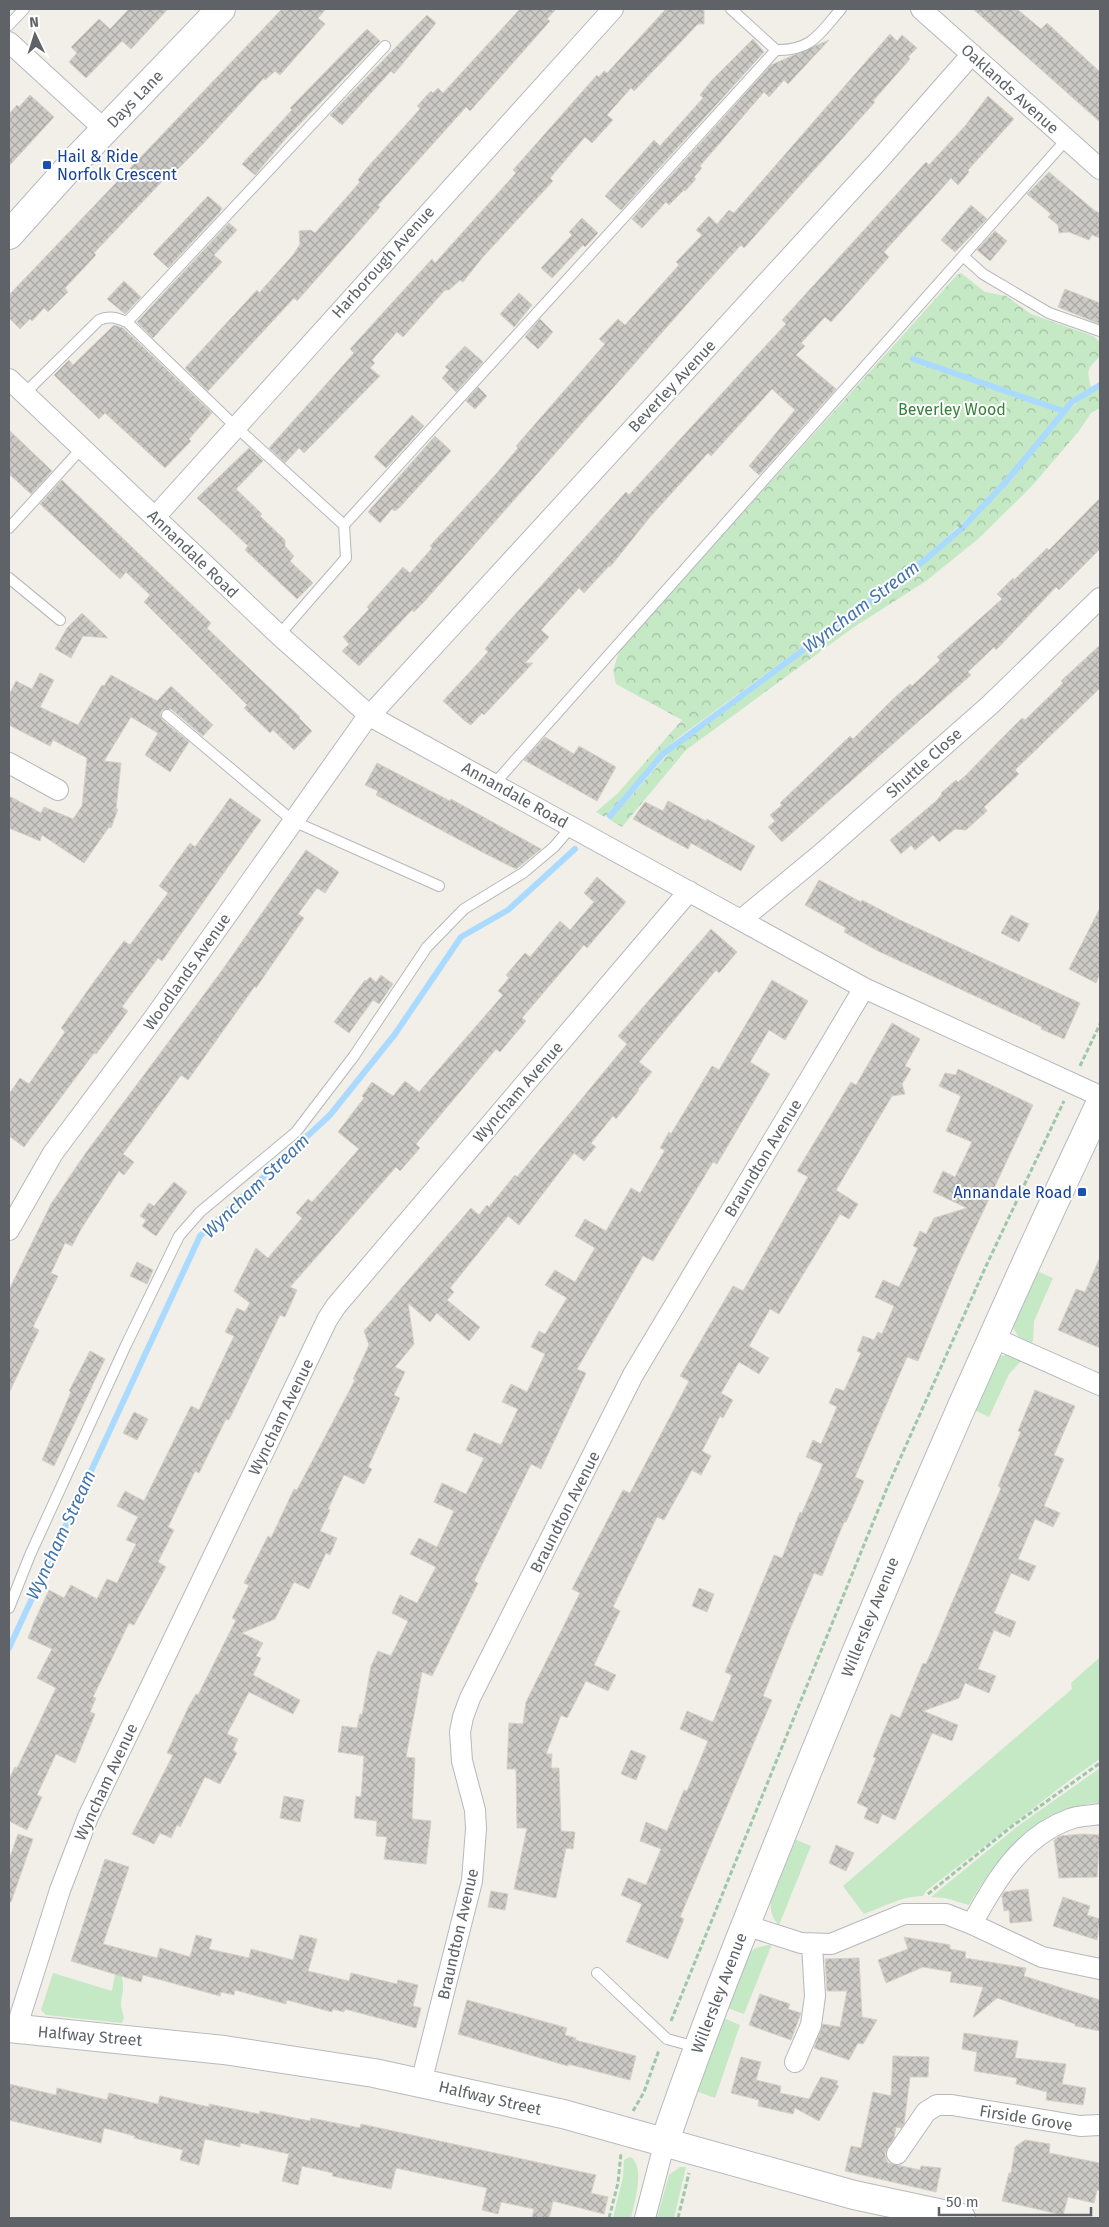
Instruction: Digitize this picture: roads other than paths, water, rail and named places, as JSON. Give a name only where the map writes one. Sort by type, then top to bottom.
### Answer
[{"type":"street","name":"Days Lane","points":[[9,236],[105,130],[221,9]]},
{"type":"street","name":"Harborough Avenue","points":[[155,517],[234,426],[613,9]]},
{"type":"street","name":"Oaklands Avenue","points":[[920,9],[1100,169]]},
{"type":"street","points":[[9,42],[105,130]]},
{"type":"street","name":"Beverley Avenue","points":[[370,716],[878,161],[972,54]]},
{"type":"street","name":"Annandale Road","points":[[9,379],[279,636],[370,716],[495,783],[864,988],[1100,1096]]},
{"type":"street","name":"Shuttle Close","points":[[741,920],[821,854],[990,704],[1100,598]]},
{"type":"street","name":"Woodlands Avenue","points":[[9,1230],[53,1153],[151,1022],[293,821],[370,716]]},
{"type":"street","points":[[9,763],[58,790]]},
{"type":"street","name":"Wyncham Avenue","points":[[12,2029],[60,1890],[88,1817],[327,1320],[336,1306],[689,891]]},
{"type":"street","name":"Braundton Avenue","points":[[421,2083],[468,1901],[475,1858],[475,1810],[462,1761],[460,1732],[462,1717],[633,1375],[864,988]]},
{"type":"street","name":"Willersley Avenue","points":[[664,2141],[697,2047],[745,1925],[887,1575],[992,1337],[1100,1104]]},
{"type":"street","points":[[992,1337],[1100,1385]]},
{"type":"street","points":[[972,1924],[993,1883],[1022,1850],[1045,1830],[1071,1818],[1100,1814]]},
{"type":"street","points":[[745,1925],[812,1945],[831,1944],[904,1914],[946,1914],[972,1924],[1004,1941],[1042,1957],[1100,1970]]},
{"type":"street","points":[[795,2062],[811,2024],[815,1996],[812,1945]]},
{"type":"street","name":"Halfway Street","points":[[12,2029],[224,2050],[316,2062],[421,2083],[628,2131],[854,2195],[962,2218]]},
{"type":"street","name":"Firside Grove","points":[[897,2154],[926,2112],[937,2105],[952,2105],[1080,2126],[1100,2125]]},
{"type":"street","points":[[645,2218],[664,2141]]},
{"type":"lane","points":[[9,26],[24,9]]},
{"type":"lane","points":[[731,9],[776,50],[791,50],[811,42],[841,9]]},
{"type":"lane","points":[[128,322],[385,46]]},
{"type":"lane","points":[[344,525],[776,50]]},
{"type":"lane","points":[[495,783],[1066,140]]},
{"type":"lane","points":[[964,256],[982,274],[1048,313],[1100,331]]},
{"type":"lane","points":[[24,394],[99,320],[112,317],[128,322],[234,426],[344,525],[346,558],[279,636]]},
{"type":"lane","points":[[9,528],[82,448]]},
{"type":"lane","points":[[9,578],[60,620]]},
{"type":"lane","points":[[168,715],[293,821],[439,886]]},
{"type":"lane","points":[[9,1608],[110,1380],[179,1236],[200,1212],[296,1132],[354,1056],[427,947],[464,908],[523,873],[575,828]]},
{"type":"lane","points":[[597,1972],[664,2036],[697,2047]]},
{"type":"waterway","points":[[913,359],[1063,411]]},
{"type":"waterway","name":"Wyncham Stream","points":[[610,816],[663,754],[926,559],[961,529],[1005,483],[1072,402],[1100,385]]},
{"type":"waterway","name":"Wyncham Stream","points":[[9,1648],[200,1236],[330,1115],[395,1034],[461,937],[508,910],[575,849]]},
{"type":"place","name":"Hail & Ride Norfolk Crescent","points":[[47,165]]},
{"type":"place","name":"Annandale Road","points":[[1082,1192]]},
{"type":"park label","name":"Beverley Wood","points":[[952,409]]}]
